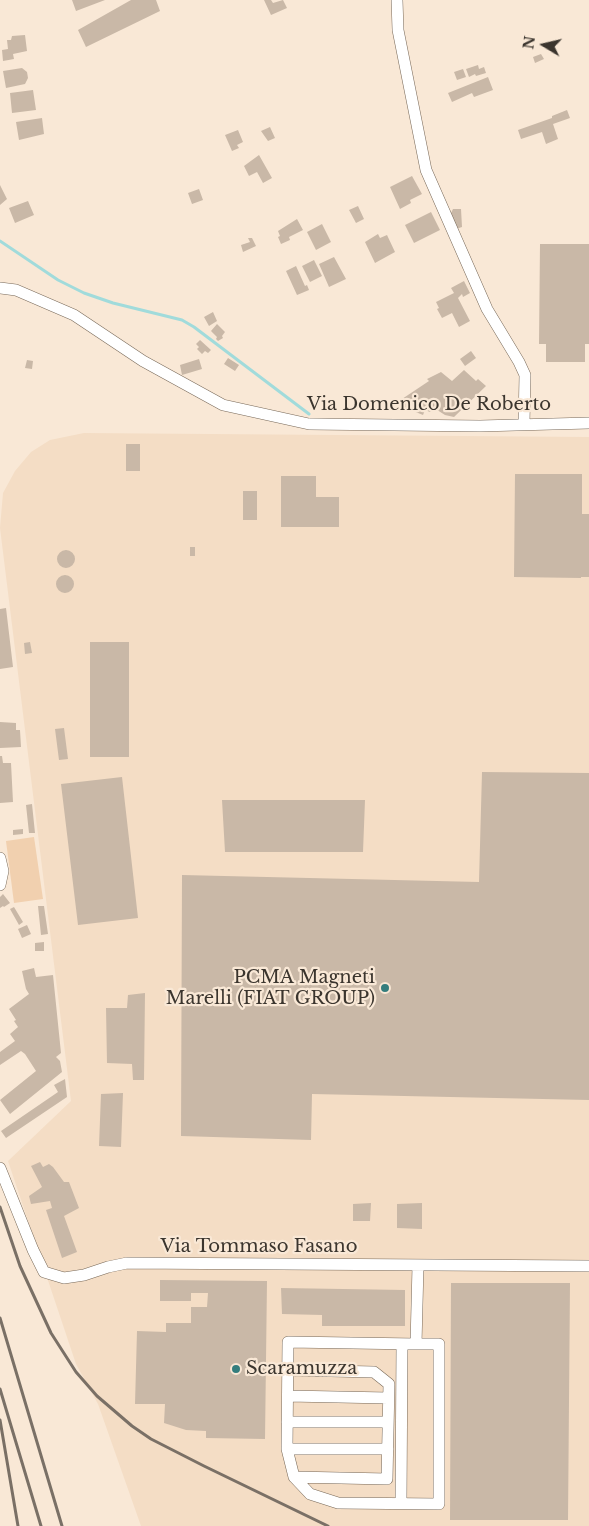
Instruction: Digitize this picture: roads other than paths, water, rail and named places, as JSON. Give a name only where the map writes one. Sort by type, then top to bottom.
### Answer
[{"type":"street","points":[[397,0],[398,30],[426,170],[487,309],[525,375],[524,424]]},
{"type":"street","name":"Via Domenico De Roberto","points":[[0,288],[16,290],[74,314],[144,361],[223,404],[309,424],[480,426],[589,423]]},
{"type":"street","points":[[0,858],[3,871],[0,885]]},
{"type":"street","name":"Via Tommaso Fasano","points":[[0,1168],[33,1250],[44,1272],[64,1278],[84,1275],[127,1263],[589,1266]]},
{"type":"street","points":[[416,1344],[418,1266]]},
{"type":"street","points":[[288,1342],[402,1344],[439,1344],[439,1504],[338,1503],[310,1494],[294,1477],[287,1449],[288,1342]]},
{"type":"street","points":[[401,1503],[402,1344]]},
{"type":"street","points":[[288,1370],[374,1372],[389,1384],[387,1479],[294,1477]]},
{"type":"street","points":[[288,1396],[388,1398]]},
{"type":"street","points":[[287,1422],[388,1422]]},
{"type":"street","points":[[287,1449],[388,1449]]},
{"type":"waterway","points":[[0,241],[58,280],[84,293],[113,303],[182,320],[194,327],[309,414]]},
{"type":"railway","points":[[0,1207],[20,1266],[51,1333],[76,1372],[97,1396],[132,1426],[151,1439],[328,1526]]},
{"type":"railway","points":[[0,1318],[62,1526]]},
{"type":"railway","points":[[0,1389],[41,1526]]},
{"type":"railway","points":[[0,1420],[18,1526]]},
{"type":"place","name":"PCMA Magneti Marelli (FIAT GROUP)","points":[[385,988]]},
{"type":"place","name":"Scaramuzza","points":[[236,1369]]}]
